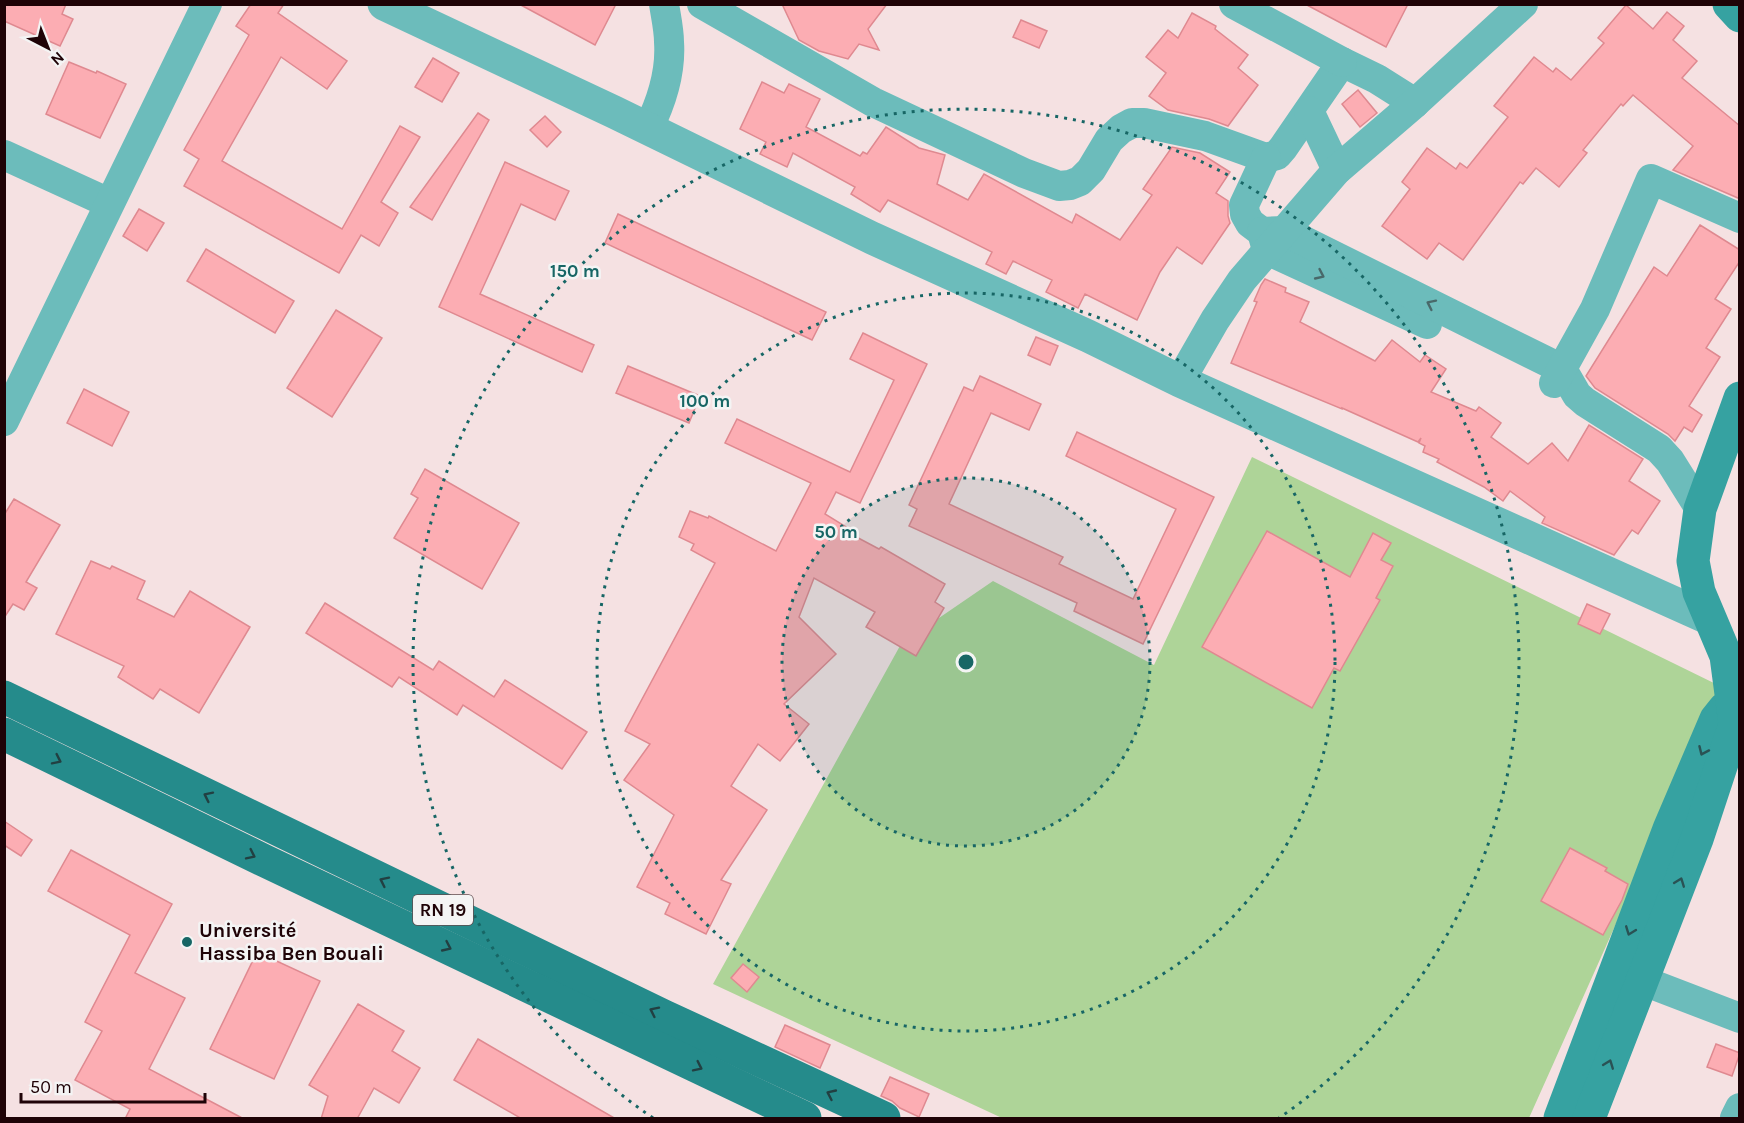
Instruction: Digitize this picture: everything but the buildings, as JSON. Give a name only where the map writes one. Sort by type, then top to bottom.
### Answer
[{"type":"main road","points":[[1730,4],[1740,16]]},
{"type":"main road","points":[[1560,1119],[1697,839],[1730,717],[1726,656],[1708,618],[1699,592],[1693,561],[1700,509],[1740,398]]},
{"type":"main road","name":"RN 19","points":[[4,698],[664,1016],[884,1119]]},
{"type":"main road","name":"RN 19","points":[[4,734],[805,1119]]},
{"type":"main road","points":[[1589,1119],[1629,975]]},
{"type":"street","points":[[4,422],[207,4]]},
{"type":"street","points":[[384,4],[872,238],[1088,336],[1180,381],[1708,618]]},
{"type":"street","points":[[648,129],[660,104],[667,68],[670,44],[664,4]]},
{"type":"street","points":[[702,4],[873,102],[1024,173],[1059,186],[1080,181],[1091,170],[1109,140],[1120,129],[1132,123],[1144,123],[1205,136],[1266,158],[1277,155],[1342,62]]},
{"type":"street","points":[[1234,4],[1377,79],[1415,103]]},
{"type":"street","points":[[1180,381],[1226,304],[1271,238],[1337,170],[1415,103],[1523,4]]},
{"type":"street","points":[[1309,111],[1337,170]]},
{"type":"street","points":[[4,155],[109,202]]},
{"type":"street","points":[[1266,158],[1244,205],[1245,214],[1250,223],[1271,238],[1562,379],[1585,402],[1659,449],[1670,461],[1700,509]]},
{"type":"street","points":[[1562,379],[1611,275],[1651,179],[1740,218]]},
{"type":"street","points":[[1629,975],[1740,1018]]},
{"type":"street","points":[[1735,1119],[1740,1108]]},
{"type":"green space","points":[[1252,457],[1722,687],[1529,1118],[1002,1118],[713,984],[901,644],[993,581],[1154,665]]},
{"type":"place","name":"Université Hassiba Ben Bouali","points":[[187,942]]}]
